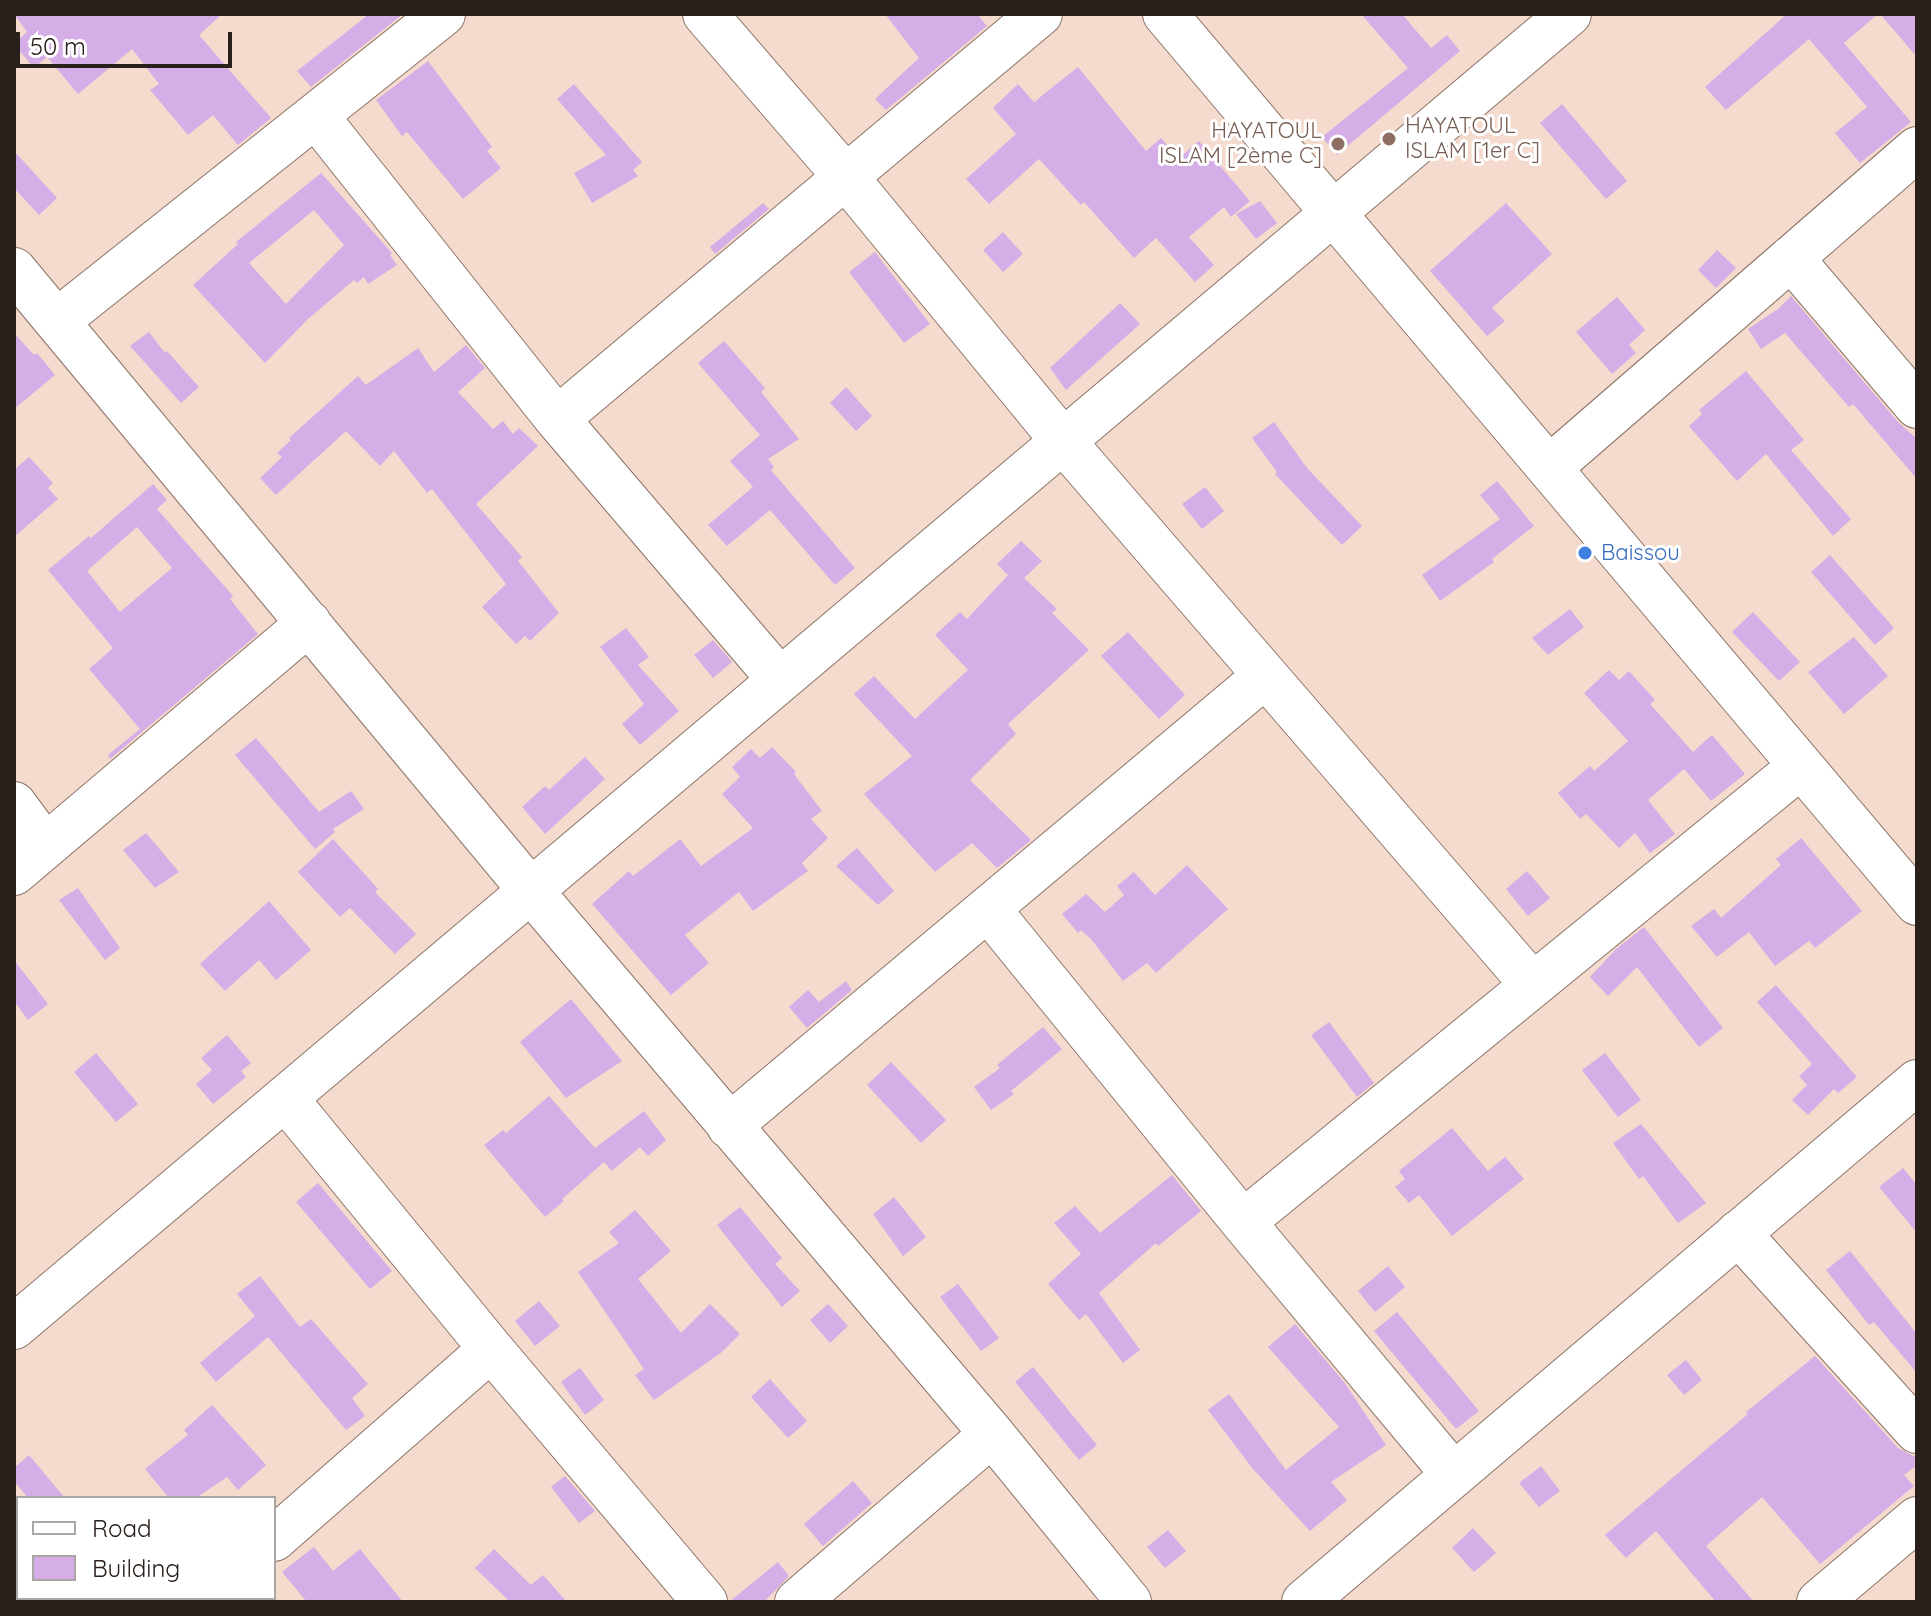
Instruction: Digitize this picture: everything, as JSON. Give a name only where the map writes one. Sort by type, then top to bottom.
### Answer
[{"type":"street","points":[[57,321],[443,14]]},
{"type":"street","points":[[705,14],[845,176],[1063,441],[1532,984]]},
{"type":"street","points":[[557,419],[1040,14]]},
{"type":"street","points":[[1165,14],[1917,903]]},
{"type":"street","points":[[14,1327],[1569,14]]},
{"type":"street","points":[[316,116],[557,419],[780,680]]},
{"type":"street","points":[[1549,468],[1917,149]]},
{"type":"street","points":[[1791,258],[1917,406]]},
{"type":"street","points":[[14,270],[531,891],[992,1434],[1129,1602]]},
{"type":"street","points":[[14,804],[30,859],[309,623]]},
{"type":"street","points":[[729,1126],[1265,676]]},
{"type":"street","points":[[1243,1222],[1801,766]]},
{"type":"street","points":[[988,909],[1454,1475]]},
{"type":"street","points":[[1304,1602],[1917,1082]]},
{"type":"street","points":[[285,1098],[491,1349],[705,1602]]},
{"type":"street","points":[[1738,1233],[1917,1431]]},
{"type":"street","points":[[276,1537],[491,1349]]},
{"type":"street","points":[[797,1602],[992,1434]]},
{"type":"street","points":[[1819,1602],[1917,1519]]},
{"type":"building","points":[[14,14],[222,14],[199,35],[271,118],[238,145],[213,115],[188,135],[150,90],[159,84],[132,49],[78,94],[47,57],[34,68],[14,44],[27,32]]},
{"type":"building","points":[[369,14],[403,14],[311,87],[297,71]]},
{"type":"building","points":[[885,14],[977,14],[987,26],[886,110],[875,99],[919,58]]},
{"type":"building","points":[[1361,14],[1402,14],[1431,48],[1447,35],[1460,51],[1337,155],[1322,137],[1408,68]]},
{"type":"building","points":[[1787,14],[1878,14],[1844,43],[1911,122],[1860,163],[1835,133],[1867,107],[1809,39],[1726,110],[1705,87]]},
{"type":"building","points":[[1880,14],[1917,14],[1917,57]]},
{"type":"building","points":[[428,61],[492,147],[487,151],[501,168],[463,199],[407,132],[402,136],[376,100]]},
{"type":"building","points":[[1078,67],[1146,151],[1161,138],[1179,158],[1199,141],[1250,201],[1231,217],[1224,207],[1189,237],[1214,265],[1195,282],[1156,238],[1134,258],[1084,202],[1081,205],[1039,159],[989,204],[966,179],[1016,134],[993,108],[1018,84],[1034,102]]},
{"type":"building","points":[[574,84],[642,162],[633,170],[638,176],[592,203],[574,173],[606,155],[557,99]]},
{"type":"building","points":[[1562,104],[1627,181],[1606,199],[1540,123]]},
{"type":"building","points":[[14,151],[57,198],[39,215],[14,188]]},
{"type":"building","points":[[321,173],[392,253],[390,255],[397,265],[368,284],[364,277],[357,283],[354,280],[308,319],[265,363],[193,285],[238,244],[236,242]],"holes":[[[314,210],[344,245],[286,304],[249,263]]]},
{"type":"building","points":[[1260,201],[1277,223],[1256,239],[1236,214]]},
{"type":"building","points":[[763,203],[769,209],[715,254],[710,247]]},
{"type":"building","points":[[1506,203],[1552,254],[1492,308],[1505,321],[1487,336],[1430,271]]},
{"type":"building","points":[[1003,232],[1023,254],[1003,272],[983,250]]},
{"type":"building","points":[[1717,250],[1736,268],[1716,288],[1698,270]]},
{"type":"building","points":[[875,252],[930,324],[904,343],[849,272]]},
{"type":"building","points":[[1791,296],[1898,422],[1917,439],[1917,479],[1853,404],[1849,407],[1785,333],[1761,349],[1748,329]]},
{"type":"building","points":[[1617,297],[1645,330],[1629,345],[1636,353],[1612,374],[1576,332]]},
{"type":"building","points":[[1120,303],[1140,324],[1066,390],[1050,368]]},
{"type":"building","points":[[149,332],[199,387],[181,403],[130,346]]},
{"type":"building","points":[[14,333],[34,355],[37,353],[55,375],[14,409]]},
{"type":"building","points":[[724,341],[765,388],[761,392],[799,439],[768,459],[774,467],[771,470],[855,568],[835,585],[770,510],[727,546],[708,525],[753,487],[730,461],[760,435],[698,363]]},
{"type":"building","points":[[466,345],[485,368],[458,392],[493,429],[503,421],[513,434],[519,428],[538,446],[476,504],[522,557],[518,561],[559,613],[530,641],[525,636],[516,644],[482,607],[506,584],[432,489],[427,493],[394,451],[380,466],[346,431],[276,495],[260,478],[282,457],[277,453],[291,440],[289,438],[358,376],[366,385],[418,348],[434,372]]},
{"type":"building","points":[[1746,371],[1804,440],[1791,450],[1851,519],[1833,536],[1766,454],[1737,481],[1689,426],[1702,414],[1699,410]]},
{"type":"building","points":[[846,387],[872,416],[856,431],[830,403]]},
{"type":"building","points":[[1274,422],[1307,468],[1362,526],[1342,545],[1275,474],[1277,472],[1252,438]]},
{"type":"building","points":[[29,457],[53,483],[48,488],[58,499],[14,537],[14,470]]},
{"type":"building","points":[[1497,481],[1534,526],[1492,559],[1494,562],[1440,601],[1422,575],[1500,519],[1480,495]]},
{"type":"building","points":[[153,484],[167,500],[157,509],[233,596],[230,599],[258,634],[110,759],[108,755],[140,729],[89,669],[113,648],[48,570],[89,536],[91,538]],"holes":[[[137,527],[172,568],[120,612],[87,571]]]},
{"type":"building","points":[[1205,487],[1224,511],[1202,529],[1182,504]]},
{"type":"building","points":[[1021,541],[1042,561],[1024,578],[1057,609],[1052,613],[1089,650],[1008,724],[1016,734],[970,780],[1031,840],[997,868],[972,843],[935,872],[864,794],[912,756],[854,694],[874,676],[915,719],[968,670],[935,635],[960,612],[967,619],[1008,575],[997,564]]},
{"type":"building","points":[[1830,555],[1894,628],[1875,645],[1811,572]]},
{"type":"building","points":[[1570,609],[1584,627],[1548,655],[1532,638]]},
{"type":"building","points":[[1753,612],[1800,662],[1779,681],[1732,632]]},
{"type":"building","points":[[626,628],[649,657],[638,665],[679,711],[640,745],[622,724],[644,704],[600,647]]},
{"type":"building","points":[[1128,632],[1185,695],[1159,719],[1101,656]]},
{"type":"building","points":[[1854,637],[1888,676],[1844,714],[1808,672]]},
{"type":"building","points":[[713,640],[732,662],[713,678],[694,655]]},
{"type":"building","points":[[1609,670],[1619,680],[1629,671],[1655,700],[1650,704],[1693,752],[1712,735],[1745,774],[1711,801],[1684,769],[1648,800],[1675,834],[1650,853],[1635,833],[1619,848],[1586,814],[1580,819],[1558,793],[1590,766],[1594,771],[1628,741],[1584,693]]},
{"type":"building","points":[[256,738],[319,812],[351,791],[364,809],[333,829],[335,832],[315,849],[235,755]]},
{"type":"building","points":[[772,747],[796,772],[794,774],[822,811],[811,819],[828,838],[802,863],[808,871],[753,911],[739,892],[685,935],[709,963],[671,995],[592,904],[629,871],[633,876],[680,839],[701,866],[753,828],[722,794],[740,777],[732,767],[751,749],[760,758]]},
{"type":"building","points":[[585,757],[605,779],[545,834],[522,807],[545,786],[549,790]]},
{"type":"building","points":[[146,833],[179,872],[155,888],[123,850]]},
{"type":"building","points":[[1801,838],[1862,911],[1815,948],[1809,941],[1775,966],[1749,932],[1717,957],[1691,926],[1714,909],[1721,918],[1781,865],[1776,859]]},
{"type":"building","points":[[333,839],[378,889],[375,892],[416,934],[395,954],[350,908],[340,917],[298,872]]},
{"type":"building","points":[[857,848],[894,891],[878,905],[836,866]]},
{"type":"building","points":[[1187,865],[1228,909],[1156,973],[1147,963],[1123,981],[1091,939],[1081,930],[1078,933],[1062,914],[1086,894],[1105,912],[1124,895],[1117,886],[1134,872],[1155,895]]},
{"type":"building","points":[[1527,871],[1550,898],[1528,916],[1506,889]]},
{"type":"building","points":[[78,888],[120,948],[105,960],[59,900]]},
{"type":"building","points":[[269,901],[311,950],[276,980],[259,960],[225,991],[200,964]]},
{"type":"building","points":[[1644,927],[1723,1028],[1699,1047],[1637,967],[1608,996],[1590,977],[1616,949]]},
{"type":"building","points":[[14,960],[48,1004],[28,1020],[14,1001]]},
{"type":"building","points":[[846,981],[852,990],[807,1028],[789,1007],[808,990],[819,1002]]},
{"type":"building","points":[[1776,985],[1857,1077],[1838,1093],[1834,1089],[1808,1115],[1792,1100],[1807,1085],[1799,1076],[1812,1064],[1757,1002]]},
{"type":"building","points":[[571,999],[622,1061],[566,1098],[520,1042]]},
{"type":"building","points":[[1329,1022],[1374,1083],[1357,1097],[1311,1035]]},
{"type":"building","points":[[1043,1027],[1062,1049],[1011,1091],[1014,1094],[991,1110],[974,1087],[1000,1068],[997,1065]]},
{"type":"building","points":[[227,1035],[251,1063],[241,1071],[246,1077],[213,1104],[196,1084],[212,1070],[201,1058]]},
{"type":"building","points":[[96,1053],[138,1104],[116,1122],[74,1072]]},
{"type":"building","points":[[1605,1053],[1641,1100],[1618,1117],[1582,1070]]},
{"type":"building","points":[[891,1062],[946,1120],[921,1143],[867,1085]]},
{"type":"building","points":[[549,1096],[595,1148],[644,1111],[666,1140],[648,1156],[640,1147],[612,1171],[604,1162],[545,1217],[484,1145],[503,1130],[506,1133]]},
{"type":"building","points":[[1641,1124],[1706,1203],[1678,1223],[1643,1176],[1639,1179],[1613,1143]]},
{"type":"building","points":[[1452,1128],[1488,1171],[1505,1157],[1524,1179],[1452,1236],[1419,1195],[1409,1203],[1395,1187],[1405,1179],[1399,1171]]},
{"type":"building","points":[[1903,1168],[1917,1185],[1917,1233],[1879,1187]]},
{"type":"building","points":[[1172,1175],[1201,1211],[1158,1246],[1156,1243],[1099,1293],[1140,1350],[1123,1363],[1086,1314],[1079,1320],[1048,1284],[1081,1254],[1054,1223],[1075,1206],[1100,1233]]},
{"type":"building","points":[[318,1183],[392,1271],[370,1289],[296,1202]]},
{"type":"building","points":[[894,1197],[926,1237],[903,1256],[873,1214]]},
{"type":"building","points":[[740,1207],[782,1258],[775,1264],[800,1291],[782,1307],[717,1225]]},
{"type":"building","points":[[635,1210],[671,1251],[638,1279],[681,1333],[710,1304],[740,1334],[722,1352],[654,1400],[635,1375],[644,1369],[578,1272],[619,1243],[609,1232]]},
{"type":"building","points":[[1850,1251],[1917,1334],[1917,1373],[1874,1322],[1869,1325],[1826,1270]]},
{"type":"building","points":[[1388,1266],[1405,1287],[1375,1312],[1358,1291]]},
{"type":"building","points":[[260,1276],[300,1327],[311,1319],[368,1384],[352,1398],[365,1416],[346,1430],[268,1337],[216,1382],[200,1363],[255,1316],[237,1294]]},
{"type":"building","points":[[958,1284],[999,1338],[981,1351],[940,1297]]},
{"type":"building","points":[[539,1301],[560,1326],[535,1346],[515,1321]]},
{"type":"building","points":[[828,1304],[848,1326],[830,1343],[810,1320]]},
{"type":"building","points":[[1397,1312],[1479,1411],[1456,1429],[1374,1331]]},
{"type":"building","points":[[1295,1324],[1344,1382],[1386,1445],[1331,1482],[1347,1500],[1310,1531],[1253,1469],[1208,1410],[1229,1394],[1286,1470],[1339,1427],[1268,1347]]},
{"type":"building","points":[[1815,1356],[1898,1448],[1917,1458],[1917,1465],[1904,1475],[1914,1486],[1820,1564],[1762,1497],[1706,1546],[1754,1602],[1716,1602],[1656,1531],[1626,1558],[1605,1535]]},
{"type":"building","points":[[1686,1360],[1702,1380],[1684,1395],[1667,1375]]},
{"type":"building","points":[[1033,1367],[1097,1445],[1079,1460],[1015,1382]]},
{"type":"building","points":[[580,1368],[604,1400],[585,1415],[561,1382]]},
{"type":"building","points":[[770,1379],[807,1421],[788,1438],[751,1397]]},
{"type":"building","points":[[212,1405],[266,1465],[238,1490],[227,1477],[199,1496],[167,1496],[145,1469],[188,1435],[184,1430]]},
{"type":"building","points":[[29,1455],[63,1496],[26,1496],[14,1481],[14,1468]]},
{"type":"building","points":[[1541,1466],[1560,1491],[1539,1507],[1519,1483]]},
{"type":"building","points":[[565,1476],[595,1511],[579,1523],[551,1487]]},
{"type":"building","points":[[853,1481],[872,1503],[823,1546],[804,1524]]},
{"type":"building","points":[[1473,1528],[1496,1553],[1474,1572],[1452,1548]]},
{"type":"building","points":[[1168,1530],[1186,1551],[1165,1568],[1147,1547]]},
{"type":"building","points":[[314,1547],[333,1571],[360,1549],[403,1602],[307,1602],[282,1572]]},
{"type":"building","points":[[494,1549],[531,1585],[543,1575],[567,1602],[510,1602],[475,1568]]},
{"type":"building","points":[[778,1562],[789,1576],[764,1602],[729,1602]]},
{"type":"place","name":"HAYATOUL ISLAM [1er C]","points":[[1389,139]]},
{"type":"place","name":"HAYATOUL ISLAM [2ème C]","points":[[1338,144]]},
{"type":"place","name":"Baissou","points":[[1585,553]]}]
